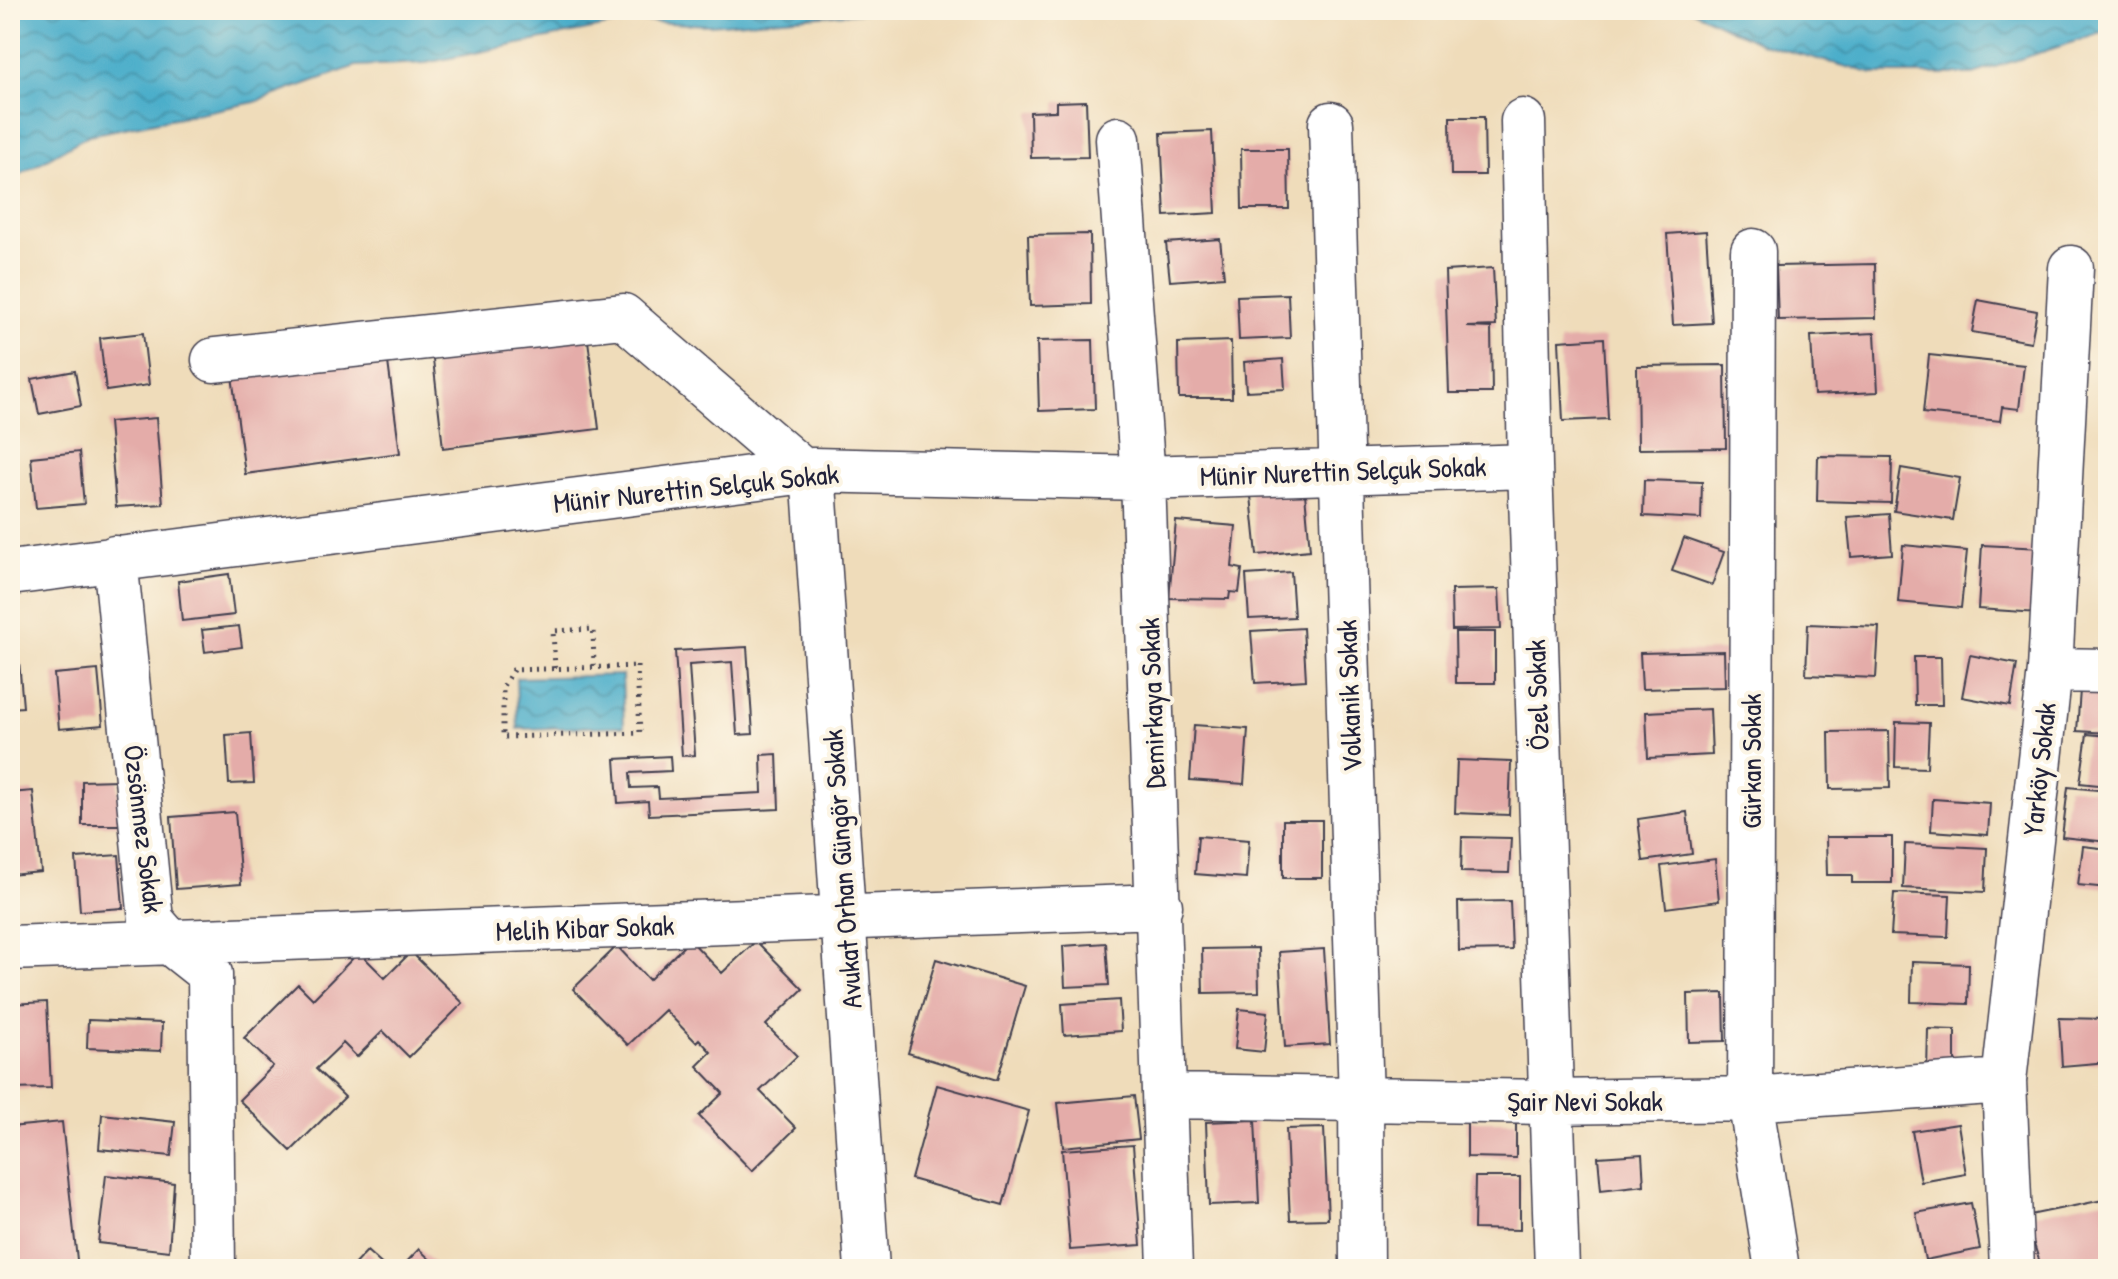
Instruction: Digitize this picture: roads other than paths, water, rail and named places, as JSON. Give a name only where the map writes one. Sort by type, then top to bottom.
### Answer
[{"type":"street","name":"Özel Sokak","points":[[1523,121],[1530,466],[1557,1269]]},
{"type":"street","name":"Volkanik Sokak","points":[[1331,124],[1361,1100],[1362,1269]]},
{"type":"street","name":"Demirkaya Sokak","points":[[1118,139],[1143,478],[1170,1269]]},
{"type":"street","name":"Gürkan Sokak","points":[[1753,251],[1750,1099],[1777,1269]]},
{"type":"street","name":"Yarköy Sokak","points":[[2012,1269],[2004,1081],[2050,670],[2071,268]]},
{"type":"street","points":[[214,360],[623,316],[808,471]]},
{"type":"street","name":"Münir Nurettin Selçuk Sokak","points":[[10,573],[808,471],[1143,478],[1342,469],[1530,466]]},
{"type":"street","name":"Avukat Orhan Güngör Sokak","points":[[808,471],[846,918],[867,1269]]},
{"type":"street","name":"Özsönmez Sokak","points":[[115,558],[151,920],[172,944],[210,974],[213,1269]]},
{"type":"street","points":[[2050,670],[2108,671]]},
{"type":"street","name":"Melih Kibar Sokak","points":[[10,948],[1160,906]]},
{"type":"street","name":"Şair Nevi Sokak","points":[[1165,1096],[1550,1102],[1750,1099],[2004,1081]]},
{"type":"water","points":[[10,10],[894,10],[709,25],[631,21],[426,63],[356,66],[255,102],[89,135],[10,180]]},
{"type":"water","points":[[1691,10],[2108,10],[2108,31],[1973,74],[1874,74],[1762,44]]},
{"type":"water","points":[[622,675],[624,726],[518,729],[516,678]]}]
